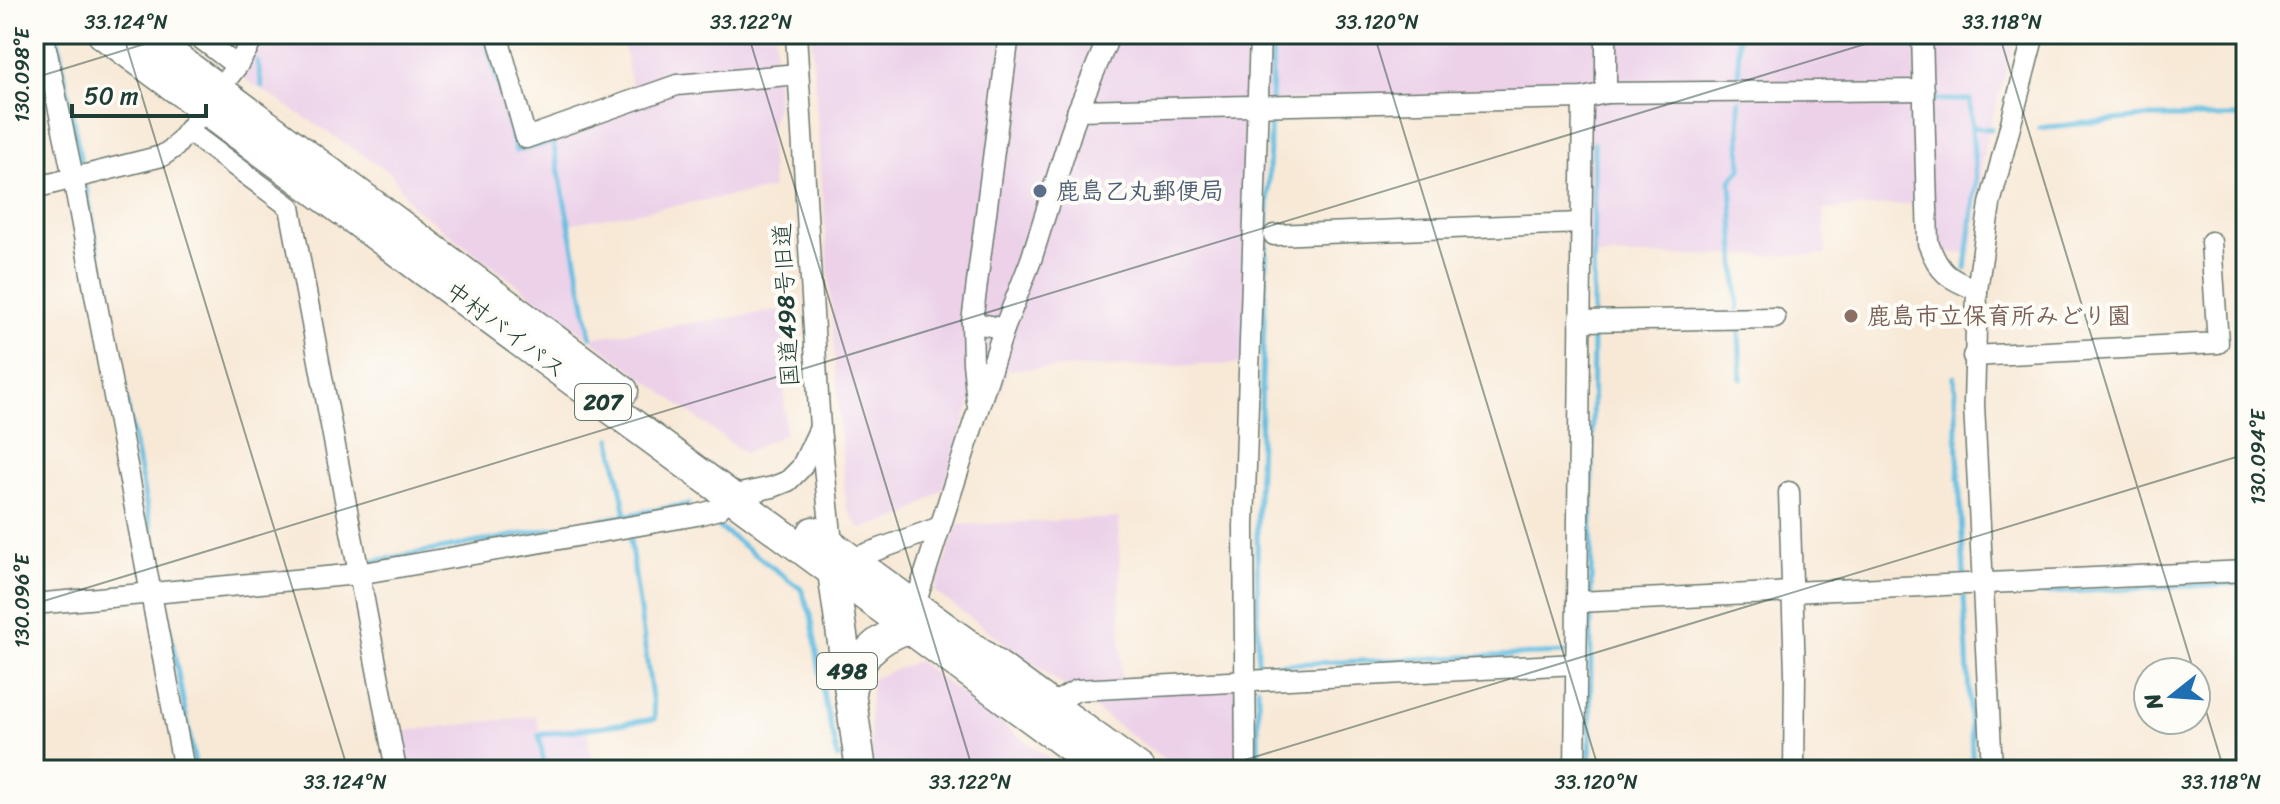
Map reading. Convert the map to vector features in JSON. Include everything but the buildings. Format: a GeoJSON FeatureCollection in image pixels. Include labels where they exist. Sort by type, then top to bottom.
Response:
{"type":"FeatureCollection","features":[{"type":"Feature","properties":{"kind":"highway","name":"中村バイパス"},"geometry":{"type":"LineString","coordinates":[[103,34],[212,98],[742,493],[839,559],[1039,712],[1102,770]]}},
{"type":"Feature","properties":{"kind":"highway","name":"中村バイパス"},"geometry":{"type":"LineString","coordinates":[[144,34],[212,98]]}},
{"type":"Feature","properties":{"kind":"highway","name":"498"},"geometry":{"type":"LineString","coordinates":[[839,559],[850,690],[861,770]]}},
{"type":"Feature","properties":{"kind":"highway"},"geometry":{"type":"LineString","coordinates":[[850,690],[863,657],[911,616]]}},
{"type":"Feature","properties":{"kind":"highway","name":"中村バイパス"},"geometry":{"type":"LineString","coordinates":[[1039,712],[1140,770]]}},
{"type":"Feature","properties":{"kind":"street"},"geometry":{"type":"LineString","coordinates":[[43,34],[160,594],[184,770]]}},
{"type":"Feature","properties":{"kind":"street"},"geometry":{"type":"LineString","coordinates":[[195,34],[212,98],[290,207],[396,770]]}},
{"type":"Feature","properties":{"kind":"street"},"geometry":{"type":"LineString","coordinates":[[34,188],[162,156],[175,147],[256,34]]}},
{"type":"Feature","properties":{"kind":"street"},"geometry":{"type":"LineString","coordinates":[[497,34],[526,138],[677,85],[798,74]]}},
{"type":"Feature","properties":{"kind":"street","name":"国道498号旧道"},"geometry":{"type":"LineString","coordinates":[[796,34],[820,428],[839,559]]}},
{"type":"Feature","properties":{"kind":"street"},"geometry":{"type":"LineString","coordinates":[[978,410],[972,322],[1009,34]]}},
{"type":"Feature","properties":{"kind":"street"},"geometry":{"type":"LineString","coordinates":[[911,616],[1078,110],[1110,34]]}},
{"type":"Feature","properties":{"kind":"street"},"geometry":{"type":"LineString","coordinates":[[1246,770],[1244,526],[1267,106],[1260,34]]}},
{"type":"Feature","properties":{"kind":"street"},"geometry":{"type":"LineString","coordinates":[[1606,34],[1606,93]]}},
{"type":"Feature","properties":{"kind":"street"},"geometry":{"type":"LineString","coordinates":[[1922,34],[1928,243],[1935,260],[1952,281],[1977,290]]}},
{"type":"Feature","properties":{"kind":"street"},"geometry":{"type":"LineString","coordinates":[[1992,770],[1973,356],[1977,290],[1993,191],[2034,34]]}},
{"type":"Feature","properties":{"kind":"street"},"geometry":{"type":"LineString","coordinates":[[1078,110],[1583,98],[1606,93],[1924,90]]}},
{"type":"Feature","properties":{"kind":"street"},"geometry":{"type":"LineString","coordinates":[[1575,770],[1583,98]]}},
{"type":"Feature","properties":{"kind":"street"},"geometry":{"type":"LineString","coordinates":[[1274,235],[1581,223]]}},
{"type":"Feature","properties":{"kind":"street"},"geometry":{"type":"LineString","coordinates":[[1973,356],[2218,343],[2211,242]]}},
{"type":"Feature","properties":{"kind":"street"},"geometry":{"type":"LineString","coordinates":[[1580,321],[1775,318]]}},
{"type":"Feature","properties":{"kind":"street"},"geometry":{"type":"LineString","coordinates":[[972,322],[1004,329]]}},
{"type":"Feature","properties":{"kind":"street"},"geometry":{"type":"LineString","coordinates":[[34,604],[160,594],[697,515],[719,509],[742,493],[788,481],[801,468],[820,428]]}},
{"type":"Feature","properties":{"kind":"street"},"geometry":{"type":"LineString","coordinates":[[1789,492],[1795,673],[1794,770]]}},
{"type":"Feature","properties":{"kind":"street"},"geometry":{"type":"LineString","coordinates":[[839,559],[940,527]]}},
{"type":"Feature","properties":{"kind":"street"},"geometry":{"type":"LineString","coordinates":[[1577,602],[2246,571]]}},
{"type":"Feature","properties":{"kind":"street"},"geometry":{"type":"LineString","coordinates":[[1039,712],[1077,690],[1576,664]]}},
{"type":"Feature","properties":{"kind":"shaded area"},"geometry":{"type":"Polygon","coordinates":[[[212,34],[489,34],[520,141],[635,102],[621,34],[775,34],[777,105],[770,127],[772,189],[567,224],[589,338],[413,207],[391,173],[242,77],[234,51],[212,34]]]}},
{"type":"Feature","properties":{"kind":"shaded area"},"geometry":{"type":"Polygon","coordinates":[[[811,34],[2017,34],[1985,143],[1971,254],[1920,252],[1919,203],[1823,210],[1826,255],[1576,256],[1581,92],[1265,101],[1255,364],[1008,369],[996,406],[971,402],[942,490],[906,516],[860,529],[846,507],[811,34]]]}},
{"type":"Feature","properties":{"kind":"shaded area"},"geometry":{"type":"Polygon","coordinates":[[[783,310],[785,434],[744,453],[589,338],[783,310]]]}},
{"type":"Feature","properties":{"kind":"shaded area"},"geometry":{"type":"Polygon","coordinates":[[[1119,518],[1121,678],[1250,676],[1249,770],[1179,770],[935,592],[957,525],[1119,518]]]}},
{"type":"Feature","properties":{"kind":"shaded area"},"geometry":{"type":"Polygon","coordinates":[[[917,661],[1064,770],[872,770],[872,679],[917,661]]]}},
{"type":"Feature","properties":{"kind":"shaded area"},"geometry":{"type":"Polygon","coordinates":[[[536,716],[540,730],[586,724],[592,770],[410,770],[404,731],[536,716]]]}},
{"type":"Feature","properties":{"kind":"waterway"},"geometry":{"type":"LineString","coordinates":[[485,34],[516,151],[553,142],[591,336]]}},
{"type":"Feature","properties":{"kind":"waterway"},"geometry":{"type":"LineString","coordinates":[[1271,101],[1273,34]]}},
{"type":"Feature","properties":{"kind":"waterway"},"geometry":{"type":"LineString","coordinates":[[1738,34],[1739,82]]}},
{"type":"Feature","properties":{"kind":"waterway"},"geometry":{"type":"LineString","coordinates":[[1934,34],[1935,100],[1970,100],[1976,182],[1966,269]]}},
{"type":"Feature","properties":{"kind":"waterway"},"geometry":{"type":"LineString","coordinates":[[57,35],[81,162]]}},
{"type":"Feature","properties":{"kind":"waterway"},"geometry":{"type":"LineString","coordinates":[[257,61],[262,86]]}},
{"type":"Feature","properties":{"kind":"waterway"},"geometry":{"type":"LineString","coordinates":[[1738,310],[1731,180],[1741,169],[1739,101]]}},
{"type":"Feature","properties":{"kind":"waterway"},"geometry":{"type":"LineString","coordinates":[[1258,677],[1257,528],[1271,111]]}},
{"type":"Feature","properties":{"kind":"waterway"},"geometry":{"type":"LineString","coordinates":[[2039,128],[2143,117],[2245,117],[2246,120]]}},
{"type":"Feature","properties":{"kind":"waterway"},"geometry":{"type":"LineString","coordinates":[[1972,127],[1991,129]]}},
{"type":"Feature","properties":{"kind":"waterway"},"geometry":{"type":"LineString","coordinates":[[1593,317],[1594,143]]}},
{"type":"Feature","properties":{"kind":"waterway"},"geometry":{"type":"LineString","coordinates":[[86,187],[162,588]]}},
{"type":"Feature","properties":{"kind":"waterway"},"geometry":{"type":"LineString","coordinates":[[1591,597],[1593,327]]}},
{"type":"Feature","properties":{"kind":"waterway"},"geometry":{"type":"LineString","coordinates":[[1739,329],[1741,379]]}},
{"type":"Feature","properties":{"kind":"waterway"},"geometry":{"type":"LineString","coordinates":[[1954,377],[1964,574]]}},
{"type":"Feature","properties":{"kind":"waterway"},"geometry":{"type":"LineString","coordinates":[[611,439],[626,515]]}},
{"type":"Feature","properties":{"kind":"waterway"},"geometry":{"type":"LineString","coordinates":[[363,563],[689,504]]}},
{"type":"Feature","properties":{"kind":"waterway"},"geometry":{"type":"LineString","coordinates":[[712,522],[801,589],[811,615],[825,703],[838,758]]}},
{"type":"Feature","properties":{"kind":"waterway"},"geometry":{"type":"LineString","coordinates":[[545,770],[539,735],[655,719],[630,540]]}},
{"type":"Feature","properties":{"kind":"waterway"},"geometry":{"type":"LineString","coordinates":[[2006,595],[2246,583]]}},
{"type":"Feature","properties":{"kind":"waterway"},"geometry":{"type":"LineString","coordinates":[[1964,597],[1973,770]]}},
{"type":"Feature","properties":{"kind":"waterway"},"geometry":{"type":"LineString","coordinates":[[164,598],[196,770]]}},
{"type":"Feature","properties":{"kind":"waterway"},"geometry":{"type":"LineString","coordinates":[[1590,770],[1591,607]]}},
{"type":"Feature","properties":{"kind":"waterway"},"geometry":{"type":"LineString","coordinates":[[1258,665],[1565,653]]}},
{"type":"Feature","properties":{"kind":"waterway"},"geometry":{"type":"LineString","coordinates":[[1258,687],[1258,770]]}},
{"type":"Feature","properties":{"kind":"place","name":"鹿島乙丸郵便局"},"geometry":{"type":"Point","coordinates":[1040,191]}},
{"type":"Feature","properties":{"kind":"place","name":"鹿島市立保育所みどり園"},"geometry":{"type":"Point","coordinates":[1851,316]}}]}
